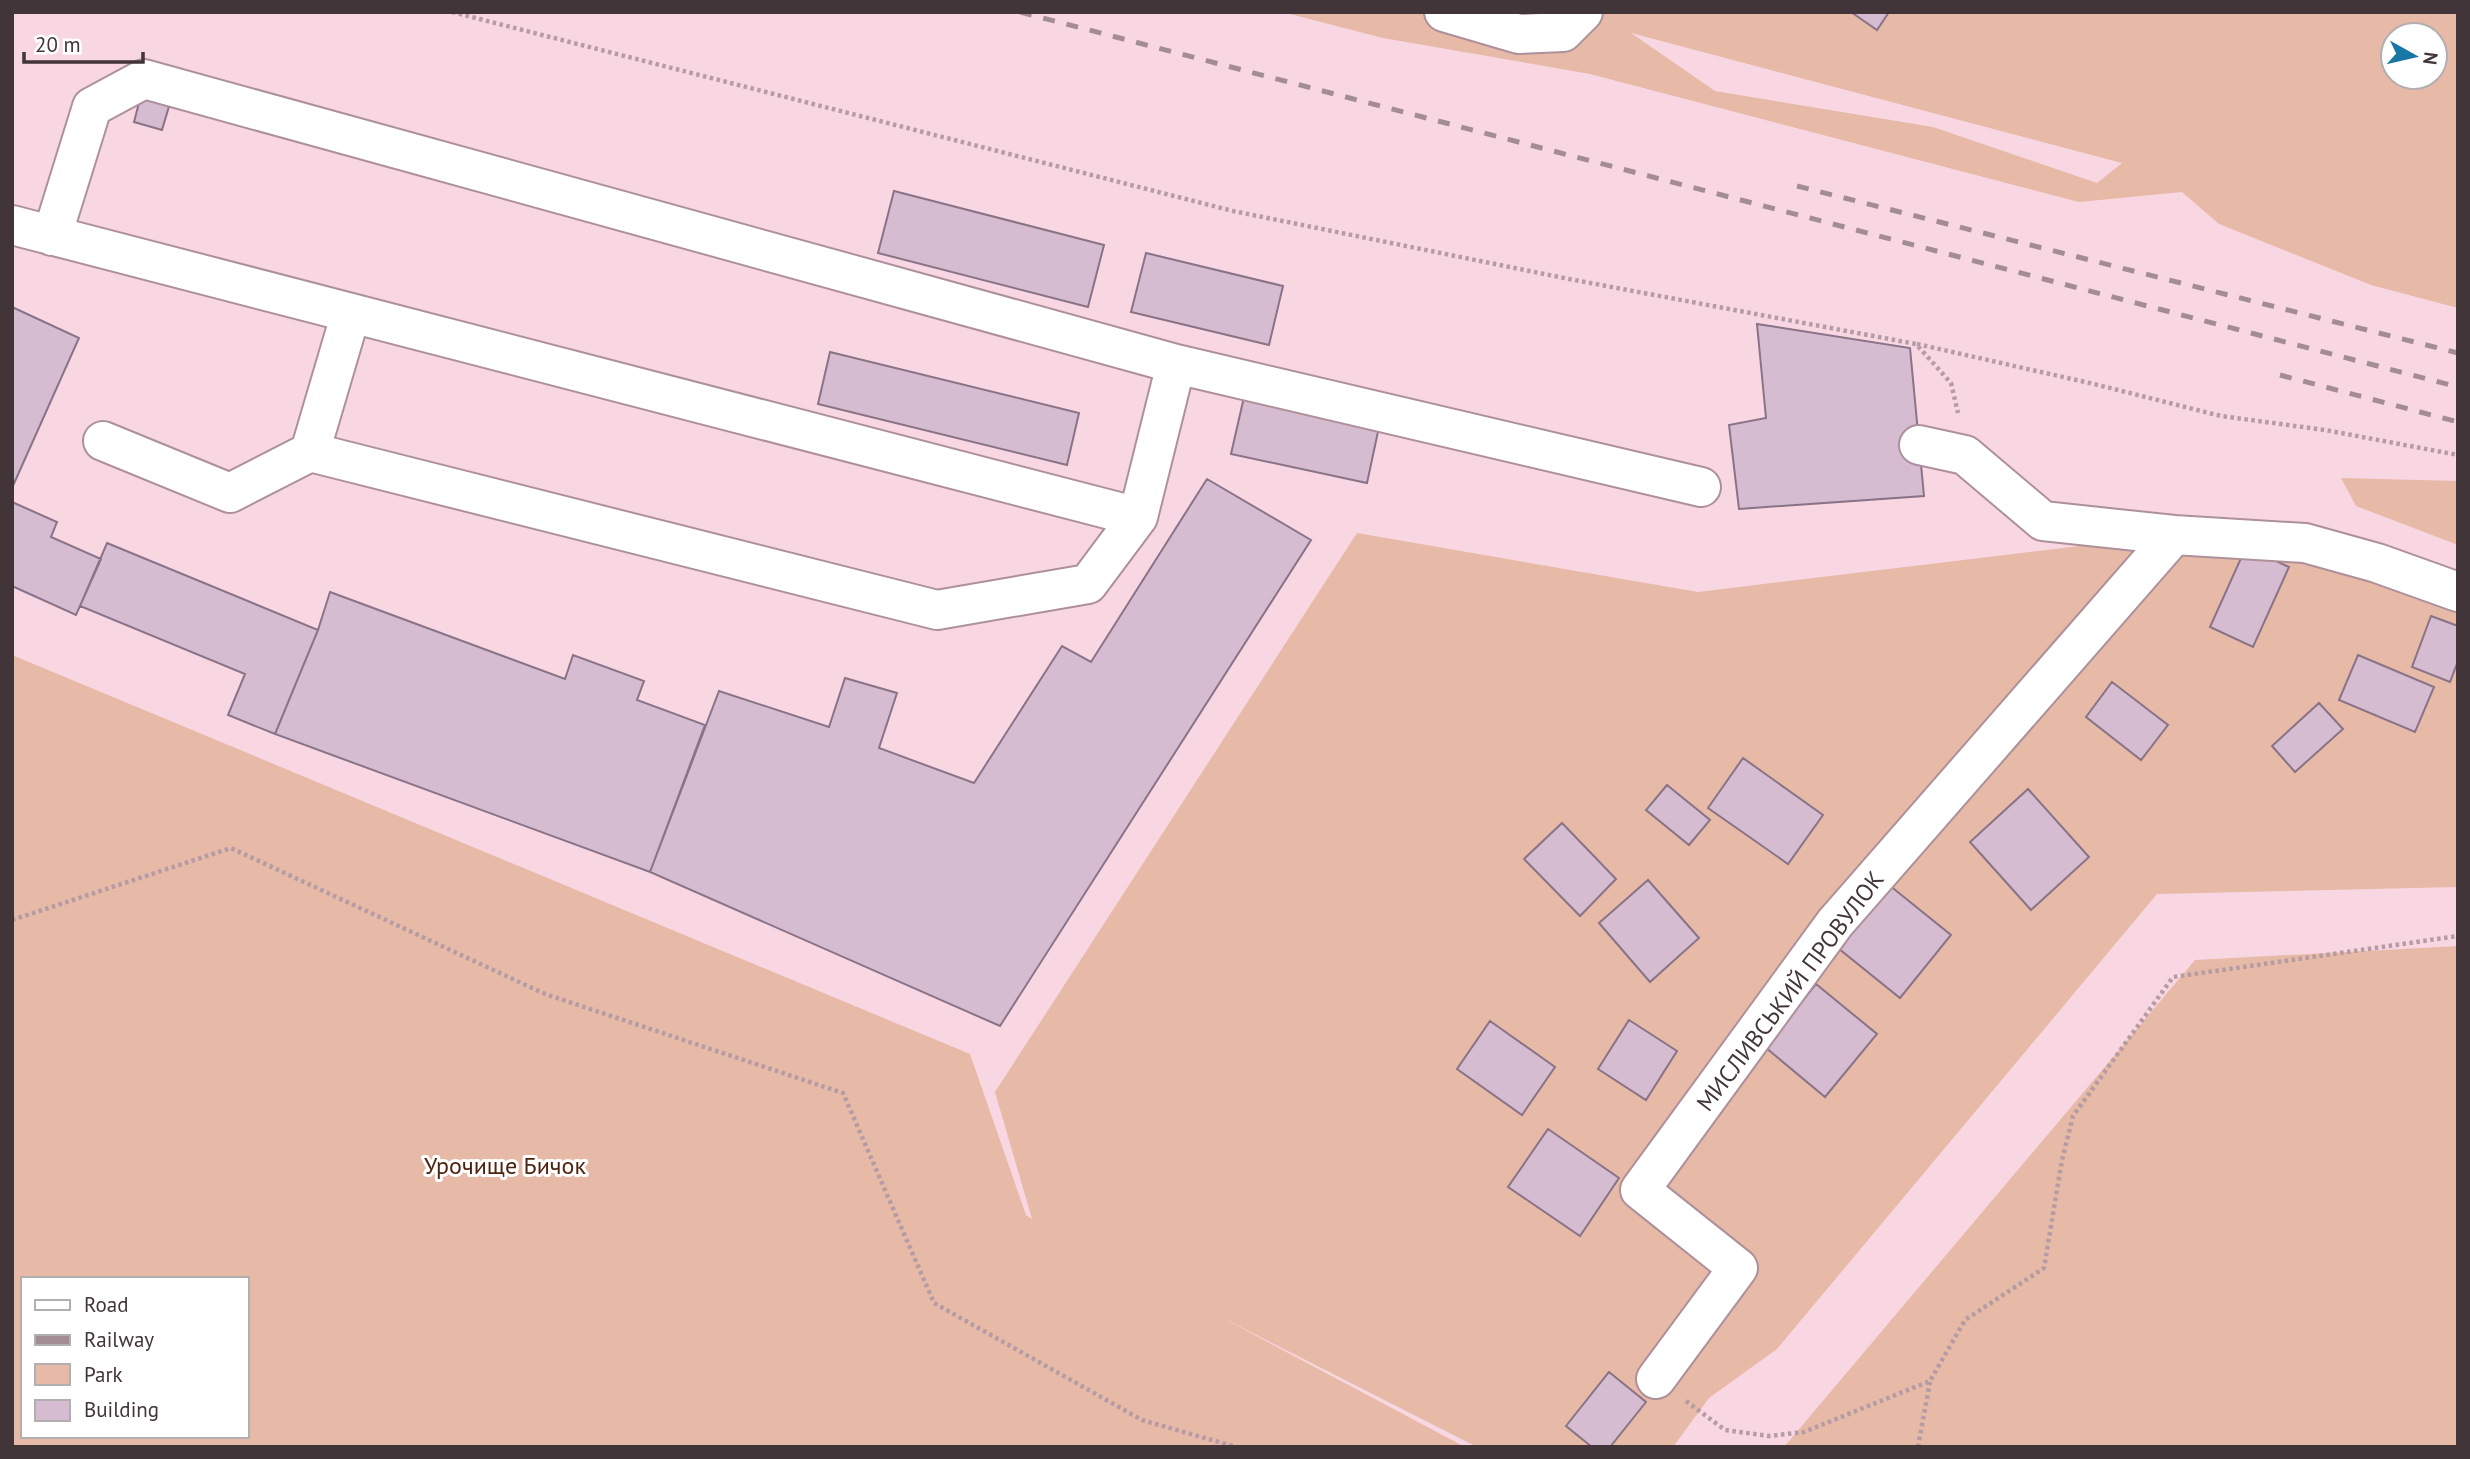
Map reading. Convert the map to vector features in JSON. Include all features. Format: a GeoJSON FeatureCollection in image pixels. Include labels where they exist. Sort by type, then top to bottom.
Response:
{"type":"FeatureCollection","features":[{"type":"Feature","properties":{"kind":"street"},"geometry":{"type":"LineString","coordinates":[[1444,12],[1519,34],[1563,32],[1583,12]]}},
{"type":"Feature","properties":{"kind":"street"},"geometry":{"type":"LineString","coordinates":[[52,236],[92,107],[144,79],[1176,364],[1701,487]]}},
{"type":"Feature","properties":{"kind":"street"},"geometry":{"type":"LineString","coordinates":[[12,225],[1138,517]]}},
{"type":"Feature","properties":{"kind":"street"},"geometry":{"type":"LineString","coordinates":[[310,452],[351,313]]}},
{"type":"Feature","properties":{"kind":"street"},"geometry":{"type":"LineString","coordinates":[[103,441],[230,493],[310,452],[937,610],[1088,584],[1138,517],[1176,364]]}},
{"type":"Feature","properties":{"kind":"street"},"geometry":{"type":"LineString","coordinates":[[1919,445],[1965,455],[2043,521],[2174,535],[2305,543],[2377,563],[2458,592]]}},
{"type":"Feature","properties":{"kind":"street","name":"МИСЛИВСЬКИЙ ПРОВУЛОК"},"geometry":{"type":"LineString","coordinates":[[1656,1379],[1738,1268],[1640,1190],[1835,923],[2174,535]]}},
{"type":"Feature","properties":{"kind":"path"},"geometry":{"type":"LineString","coordinates":[[452,12],[1233,211],[1569,279],[1916,344],[2221,416],[2325,430],[2458,455]]}},
{"type":"Feature","properties":{"kind":"path"},"geometry":{"type":"LineString","coordinates":[[1916,344],[1951,383],[1957,411]]}},
{"type":"Feature","properties":{"kind":"path"},"geometry":{"type":"LineString","coordinates":[[12,920],[231,848],[545,994],[843,1093],[934,1303],[1142,1420],[1236,1447]]}},
{"type":"Feature","properties":{"kind":"path"},"geometry":{"type":"LineString","coordinates":[[1918,1447],[1930,1381],[1965,1320],[2044,1268],[2062,1160],[2073,1116],[2173,977],[2458,936]]}},
{"type":"Feature","properties":{"kind":"path"},"geometry":{"type":"LineString","coordinates":[[1656,1379],[1725,1430],[1769,1436],[1804,1432],[1930,1381]]}},
{"type":"Feature","properties":{"kind":"green space"},"geometry":{"type":"Polygon","coordinates":[[[1282,12],[1534,12],[1562,16],[1553,12],[2458,12],[2458,308],[2371,285],[2219,224],[2182,192],[2079,202],[1590,74],[1383,38],[1282,12]],[[1631,33],[1715,91],[1933,127],[2097,183],[2122,163],[1631,33]]]}},
{"type":"Feature","properties":{"kind":"green space"},"geometry":{"type":"Polygon","coordinates":[[[2341,478],[2458,481],[2458,545],[2356,506],[2341,478]]]}},
{"type":"Feature","properties":{"kind":"green space","name":"Урочище Бичок"},"geometry":{"type":"Polygon","coordinates":[[[2254,525],[2458,614],[2458,887],[2157,894],[1777,1349],[1709,1398],[1673,1447],[1477,1447],[1217,1315],[1465,1447],[12,1447],[12,655],[970,1054],[1026,1215],[1032,1219],[995,1092],[1357,533],[1698,592],[2254,525]]]}},
{"type":"Feature","properties":{"kind":"green space"},"geometry":{"type":"Polygon","coordinates":[[[2458,946],[2458,1447],[1784,1447],[2195,960],[2458,946]]]}},
{"type":"Feature","properties":{"kind":"building"},"geometry":{"type":"Polygon","coordinates":[[[1851,12],[1889,12],[1877,30],[1851,12]]]}},
{"type":"Feature","properties":{"kind":"building"},"geometry":{"type":"Polygon","coordinates":[[[141,95],[170,103],[162,130],[134,122],[141,95]]]}},
{"type":"Feature","properties":{"kind":"building"},"geometry":{"type":"Polygon","coordinates":[[[894,191],[1104,245],[1088,307],[878,253],[894,191]]]}},
{"type":"Feature","properties":{"kind":"building"},"geometry":{"type":"Polygon","coordinates":[[[1146,253],[1283,286],[1269,345],[1131,312],[1146,253]]]}},
{"type":"Feature","properties":{"kind":"building"},"geometry":{"type":"Polygon","coordinates":[[[12,307],[79,338],[12,488],[12,307]]]}},
{"type":"Feature","properties":{"kind":"building"},"geometry":{"type":"Polygon","coordinates":[[[1757,324],[1910,348],[1924,496],[1739,509],[1729,425],[1766,418],[1757,324]]]}},
{"type":"Feature","properties":{"kind":"building"},"geometry":{"type":"Polygon","coordinates":[[[830,352],[1079,413],[1067,465],[818,404],[830,352]]]}},
{"type":"Feature","properties":{"kind":"building"},"geometry":{"type":"Polygon","coordinates":[[[1244,397],[1379,427],[1367,483],[1231,454],[1244,397]]]}},
{"type":"Feature","properties":{"kind":"building"},"geometry":{"type":"Polygon","coordinates":[[[1207,479],[1311,540],[1000,1026],[650,872],[719,691],[829,727],[845,678],[897,693],[879,748],[974,783],[1062,646],[1091,662],[1207,479]]]}},
{"type":"Feature","properties":{"kind":"building"},"geometry":{"type":"Polygon","coordinates":[[[12,502],[57,522],[51,537],[101,559],[76,615],[12,586],[12,502]]]}},
{"type":"Feature","properties":{"kind":"building"},"geometry":{"type":"Polygon","coordinates":[[[107,543],[318,630],[275,734],[228,715],[245,674],[80,606],[107,543]]]}},
{"type":"Feature","properties":{"kind":"building"},"geometry":{"type":"Polygon","coordinates":[[[2246,547],[2289,567],[2253,647],[2210,627],[2246,547]]]}},
{"type":"Feature","properties":{"kind":"building"},"geometry":{"type":"Polygon","coordinates":[[[330,592],[565,679],[573,655],[644,681],[637,700],[705,725],[650,872],[275,734],[318,630],[330,592]]]}},
{"type":"Feature","properties":{"kind":"building"},"geometry":{"type":"Polygon","coordinates":[[[2431,616],[2458,626],[2458,661],[2450,682],[2412,667],[2431,616]]]}},
{"type":"Feature","properties":{"kind":"building"},"geometry":{"type":"Polygon","coordinates":[[[2358,655],[2434,687],[2415,732],[2339,700],[2358,655]]]}},
{"type":"Feature","properties":{"kind":"building"},"geometry":{"type":"Polygon","coordinates":[[[2112,682],[2168,725],[2141,760],[2086,717],[2112,682]]]}},
{"type":"Feature","properties":{"kind":"building"},"geometry":{"type":"Polygon","coordinates":[[[2319,703],[2343,729],[2295,772],[2272,746],[2319,703]]]}},
{"type":"Feature","properties":{"kind":"building"},"geometry":{"type":"Polygon","coordinates":[[[1743,758],[1823,815],[1788,864],[1708,808],[1743,758]]]}},
{"type":"Feature","properties":{"kind":"building"},"geometry":{"type":"Polygon","coordinates":[[[1667,785],[1710,820],[1689,845],[1646,810],[1667,785]]]}},
{"type":"Feature","properties":{"kind":"building"},"geometry":{"type":"Polygon","coordinates":[[[2028,789],[2089,857],[2031,910],[1970,842],[2028,789]]]}},
{"type":"Feature","properties":{"kind":"building"},"geometry":{"type":"Polygon","coordinates":[[[1562,823],[1616,879],[1580,916],[1524,859],[1562,823]]]}},
{"type":"Feature","properties":{"kind":"building"},"geometry":{"type":"Polygon","coordinates":[[[1648,880],[1699,938],[1650,982],[1599,923],[1648,880]]]}},
{"type":"Feature","properties":{"kind":"building"},"geometry":{"type":"Polygon","coordinates":[[[1889,885],[1951,935],[1900,998],[1838,948],[1889,885]]]}},
{"type":"Feature","properties":{"kind":"building"},"geometry":{"type":"Polygon","coordinates":[[[1816,984],[1877,1034],[1825,1097],[1765,1047],[1816,984]]]}},
{"type":"Feature","properties":{"kind":"building"},"geometry":{"type":"Polygon","coordinates":[[[1629,1020],[1677,1051],[1646,1100],[1598,1069],[1629,1020]]]}},
{"type":"Feature","properties":{"kind":"building"},"geometry":{"type":"Polygon","coordinates":[[[1490,1021],[1555,1067],[1522,1115],[1457,1069],[1490,1021]]]}},
{"type":"Feature","properties":{"kind":"building"},"geometry":{"type":"Polygon","coordinates":[[[1548,1129],[1619,1178],[1580,1236],[1508,1187],[1548,1129]]]}},
{"type":"Feature","properties":{"kind":"building"},"geometry":{"type":"Polygon","coordinates":[[[1609,1372],[1646,1402],[1610,1447],[1592,1447],[1566,1426],[1609,1372]]]}},
{"type":"Feature","properties":{"kind":"railway"},"geometry":{"type":"LineString","coordinates":[[1020,12],[2458,387]]}},
{"type":"Feature","properties":{"kind":"railway"},"geometry":{"type":"LineString","coordinates":[[1797,186],[2458,353]]}},
{"type":"Feature","properties":{"kind":"railway"},"geometry":{"type":"LineString","coordinates":[[2280,375],[2458,422]]}}]}
